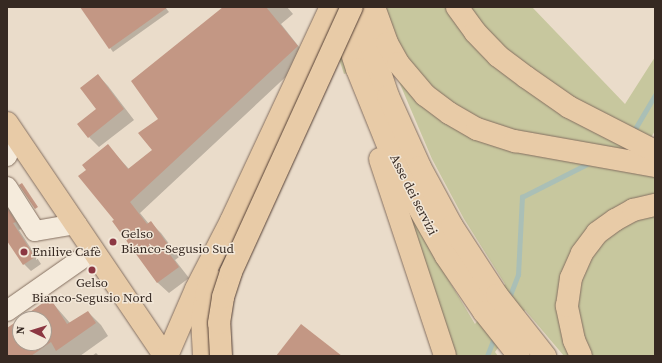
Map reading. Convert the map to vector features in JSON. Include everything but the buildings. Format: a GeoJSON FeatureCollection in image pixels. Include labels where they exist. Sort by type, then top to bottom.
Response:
{"type":"FeatureCollection","features":[{"type":"Feature","properties":{"kind":"main road"},"geometry":{"type":"LineString","coordinates":[[166,356],[196,289],[231,222],[331,7]]}},
{"type":"Feature","properties":{"kind":"main road"},"geometry":{"type":"LineString","coordinates":[[337,7],[357,69],[365,117],[408,241],[445,356]]}},
{"type":"Feature","properties":{"kind":"main road"},"geometry":{"type":"LineString","coordinates":[[221,356],[219,323],[223,297],[231,272],[352,7]]}},
{"type":"Feature","properties":{"kind":"main road"},"geometry":{"type":"LineString","coordinates":[[358,7],[389,66],[449,113],[477,129],[503,138],[537,146],[651,149]]}},
{"type":"Feature","properties":{"kind":"main road"},"geometry":{"type":"LineString","coordinates":[[374,7],[387,43],[389,66]]}},
{"type":"Feature","properties":{"kind":"main road"},"geometry":{"type":"LineString","coordinates":[[457,7],[475,32],[498,56],[569,107],[651,149]]}},
{"type":"Feature","properties":{"kind":"main road","name":"Asse dei servizi"},"geometry":{"type":"LineString","coordinates":[[389,66],[388,96],[420,167],[452,226],[497,295],[514,340]]}},
{"type":"Feature","properties":{"kind":"main road","name":"Asse dei servizi"},"geometry":{"type":"LineString","coordinates":[[357,69],[399,173],[446,256],[484,312],[514,340]]}},
{"type":"Feature","properties":{"kind":"main road"},"geometry":{"type":"LineString","coordinates":[[10,128],[166,356]]}},
{"type":"Feature","properties":{"kind":"main road"},"geometry":{"type":"LineString","coordinates":[[581,356],[574,340],[567,306],[571,278],[582,253],[597,233],[615,220],[633,210],[655,204]]}},
{"type":"Feature","properties":{"kind":"main road"},"geometry":{"type":"LineString","coordinates":[[204,356],[202,321],[206,295],[231,222]]}},
{"type":"Feature","properties":{"kind":"main road"},"geometry":{"type":"LineString","coordinates":[[432,318],[437,356]]}},
{"type":"Feature","properties":{"kind":"main road"},"geometry":{"type":"LineString","coordinates":[[514,340],[545,356]]}},
{"type":"Feature","properties":{"kind":"street"},"geometry":{"type":"LineString","coordinates":[[7,156],[10,128]]}},
{"type":"Feature","properties":{"kind":"street"},"geometry":{"type":"LineString","coordinates":[[7,187],[35,231],[76,224]]}},
{"type":"Feature","properties":{"kind":"street"},"geometry":{"type":"LineString","coordinates":[[7,312],[94,250]]}},
{"type":"Feature","properties":{"kind":"green space"},"geometry":{"type":"Polygon","coordinates":[[[322,7],[532,7],[625,104],[655,57],[655,131],[641,153],[655,177],[655,196],[576,248],[573,356],[564,356],[525,310],[495,352],[498,356],[452,356],[406,209],[475,324],[505,284],[464,219],[432,159],[397,77],[482,123],[437,95],[410,65],[366,66],[344,74],[322,7]]]}},
{"type":"Feature","properties":{"kind":"green space"},"geometry":{"type":"Polygon","coordinates":[[[655,211],[655,356],[588,356],[574,304],[578,279],[601,237],[655,211]]]}},
{"type":"Feature","properties":{"kind":"waterway"},"geometry":{"type":"LineString","coordinates":[[632,134],[655,95]]}},
{"type":"Feature","properties":{"kind":"waterway"},"geometry":{"type":"LineString","coordinates":[[509,298],[518,275],[522,197],[591,162]]}},
{"type":"Feature","properties":{"kind":"waterway"},"geometry":{"type":"LineString","coordinates":[[487,356],[495,335]]}},
{"type":"Feature","properties":{"kind":"place","name":"Gelso Bianco-Segusio Sud"},"geometry":{"type":"Point","coordinates":[113,242]}},
{"type":"Feature","properties":{"kind":"place","name":"Enilive Cafè"},"geometry":{"type":"Point","coordinates":[24,252]}},
{"type":"Feature","properties":{"kind":"place","name":"Gelso Bianco-Segusio Nord"},"geometry":{"type":"Point","coordinates":[92,270]}}]}
